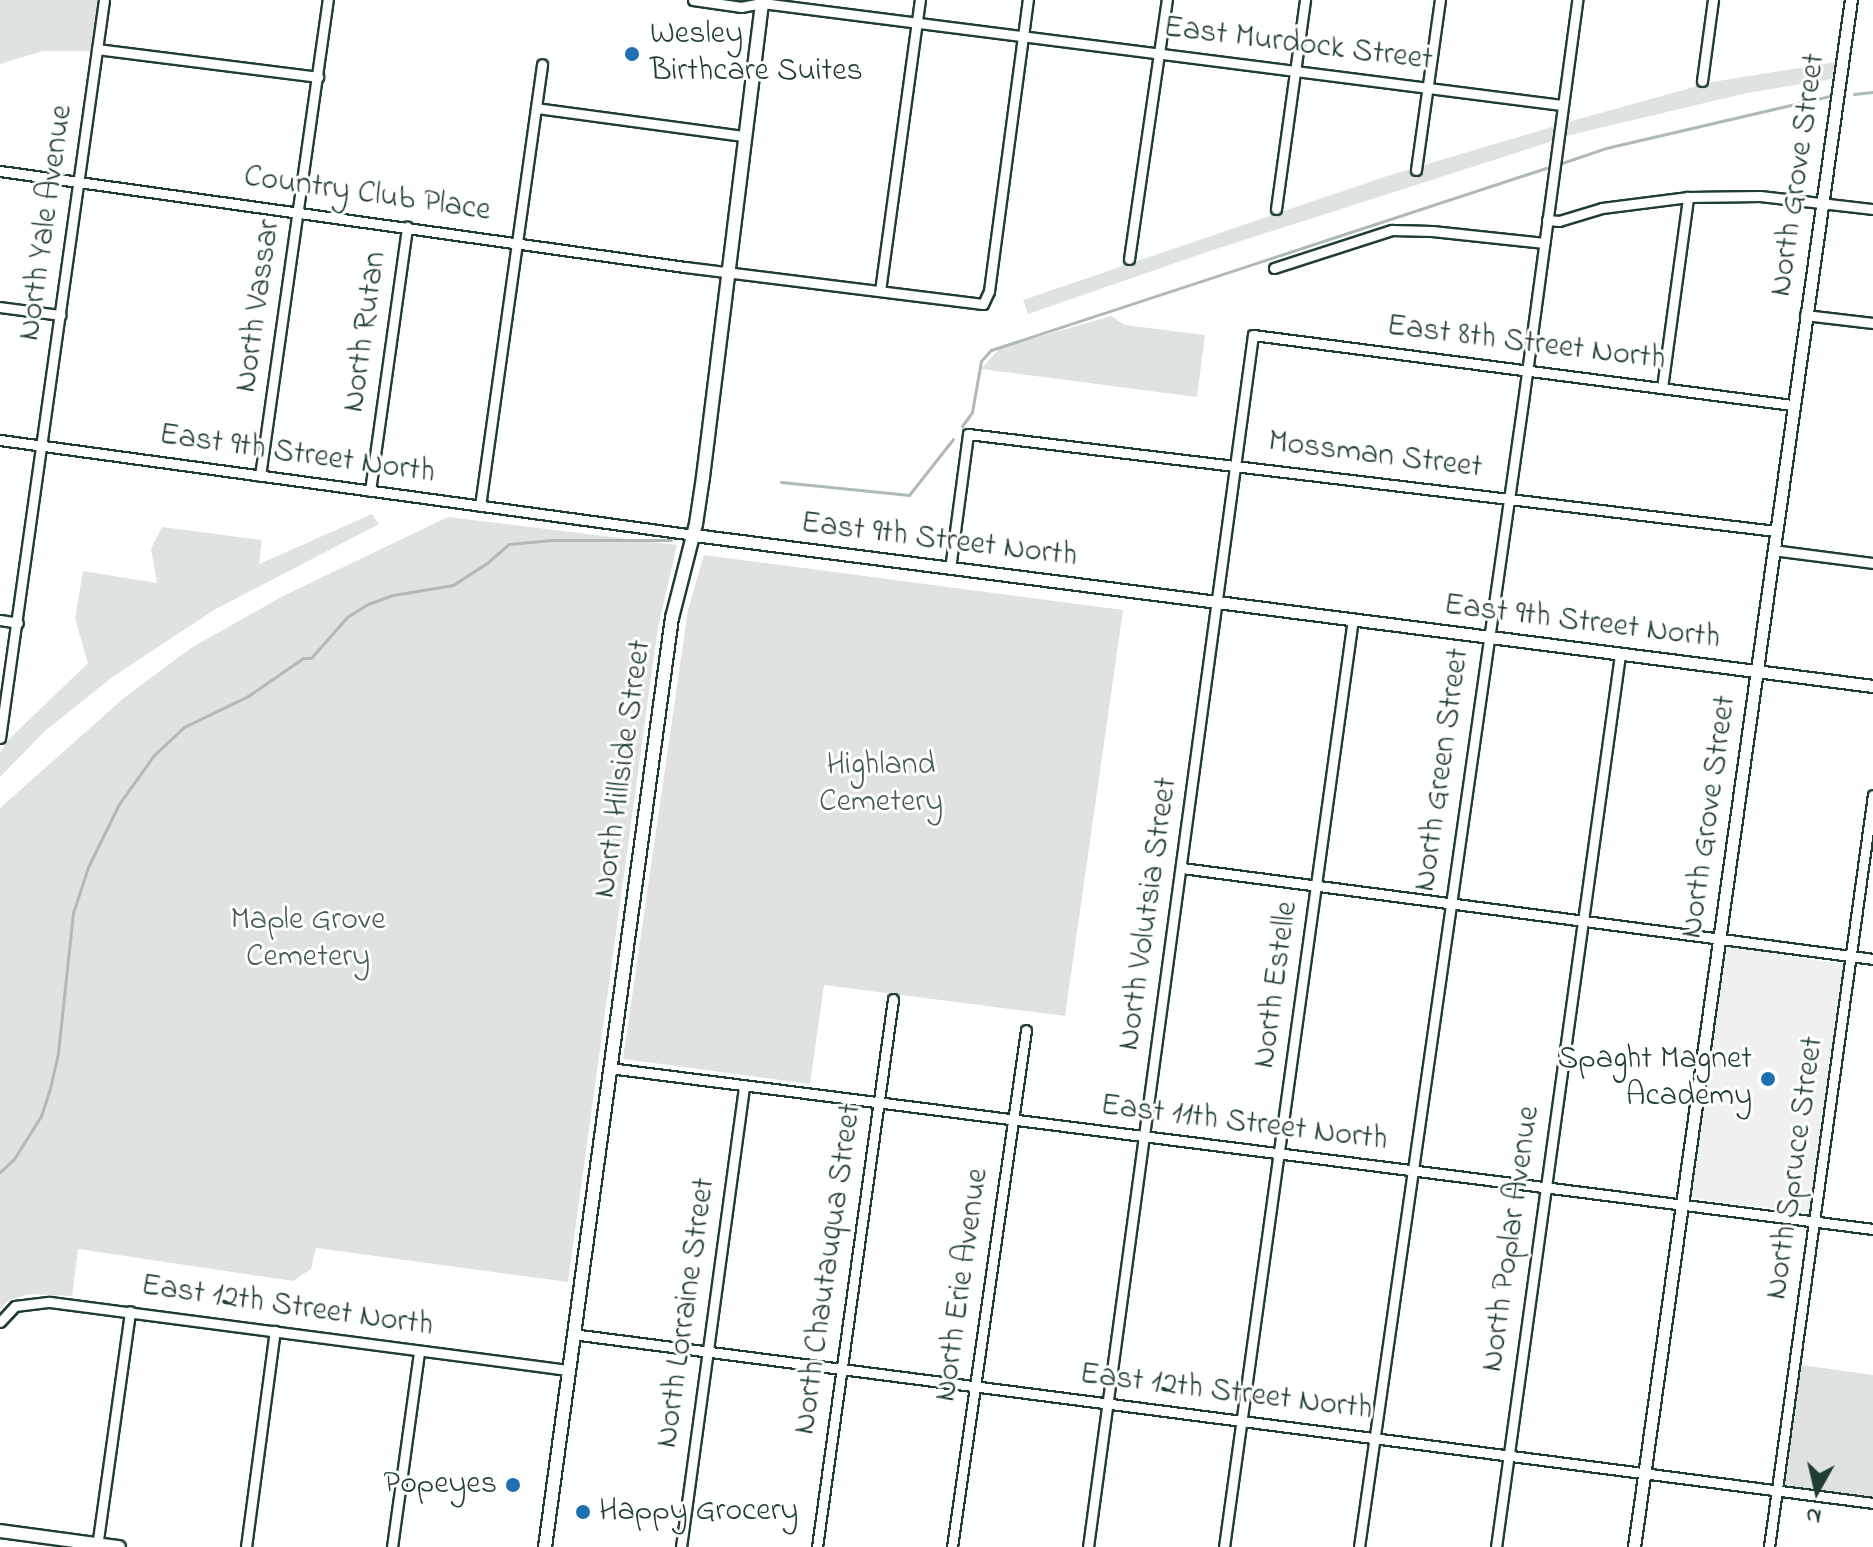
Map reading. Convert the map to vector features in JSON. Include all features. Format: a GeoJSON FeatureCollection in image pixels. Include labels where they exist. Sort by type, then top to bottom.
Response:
{"type":"FeatureCollection","features":[{"type":"Feature","properties":{"kind":"main road","name":"North Hillside Street"},"geometry":{"type":"LineString","coordinates":[[545,1547],[672,618],[694,535],[762,2]]}},
{"type":"Feature","properties":{"kind":"main road"},"geometry":{"type":"LineString","coordinates":[[0,1531],[119,1547]]}},
{"type":"Feature","properties":{"kind":"street","name":"North Yale Avenue"},"geometry":{"type":"LineString","coordinates":[[0,738],[104,0]]}},
{"type":"Feature","properties":{"kind":"street","name":"North Vassar"},"geometry":{"type":"LineString","coordinates":[[260,476],[328,0]]}},
{"type":"Feature","properties":{"kind":"street","name":"East Murdock Street"},"geometry":{"type":"LineString","coordinates":[[693,0],[741,7],[762,2],[1562,105]]}},
{"type":"Feature","properties":{"kind":"street"},"geometry":{"type":"LineString","coordinates":[[880,291],[920,0]]}},
{"type":"Feature","properties":{"kind":"street"},"geometry":{"type":"LineString","coordinates":[[727,272],[983,304],[989,291],[1028,0]]}},
{"type":"Feature","properties":{"kind":"street"},"geometry":{"type":"LineString","coordinates":[[1129,259],[1167,0]]}},
{"type":"Feature","properties":{"kind":"street"},"geometry":{"type":"LineString","coordinates":[[1276,209],[1305,0]]}},
{"type":"Feature","properties":{"kind":"street"},"geometry":{"type":"LineString","coordinates":[[1416,170],[1440,0]]}},
{"type":"Feature","properties":{"kind":"street","name":"North Green Street"},"geometry":{"type":"LineString","coordinates":[[1359,1547],[1577,0]]}},
{"type":"Feature","properties":{"kind":"street"},"geometry":{"type":"LineString","coordinates":[[1702,81],[1713,0]]}},
{"type":"Feature","properties":{"kind":"street","name":"North Grove Street"},"geometry":{"type":"LineString","coordinates":[[1634,1547],[1851,0]]}},
{"type":"Feature","properties":{"kind":"street"},"geometry":{"type":"LineString","coordinates":[[97,49],[318,77]]}},
{"type":"Feature","properties":{"kind":"street"},"geometry":{"type":"LineString","coordinates":[[480,506],[542,64]]}},
{"type":"Feature","properties":{"kind":"street"},"geometry":{"type":"LineString","coordinates":[[536,108],[744,136]]}},
{"type":"Feature","properties":{"kind":"street","name":"Country Club Place"},"geometry":{"type":"LineString","coordinates":[[0,171],[727,272]]}},
{"type":"Feature","properties":{"kind":"street"},"geometry":{"type":"LineString","coordinates":[[1547,220],[1559,221],[1602,208],[1688,197],[1760,196],[1873,209]]}},
{"type":"Feature","properties":{"kind":"street"},"geometry":{"type":"LineString","coordinates":[[1662,388],[1688,197]]}},
{"type":"Feature","properties":{"kind":"street","name":"North Rutan"},"geometry":{"type":"LineString","coordinates":[[370,491],[407,227]]}},
{"type":"Feature","properties":{"kind":"street"},"geometry":{"type":"LineString","coordinates":[[1279,266],[1392,230],[1432,231],[1544,243]]}},
{"type":"Feature","properties":{"kind":"street"},"geometry":{"type":"LineString","coordinates":[[0,307],[60,315]]}},
{"type":"Feature","properties":{"kind":"street"},"geometry":{"type":"LineString","coordinates":[[1805,315],[1873,323]]}},
{"type":"Feature","properties":{"kind":"street","name":"East 8th Street North"},"geometry":{"type":"LineString","coordinates":[[1253,335],[1792,405]]}},
{"type":"Feature","properties":{"kind":"street","name":"North Volutsia Street"},"geometry":{"type":"LineString","coordinates":[[1088,1547],[1253,335]]}},
{"type":"Feature","properties":{"kind":"street","name":"Mossman Street"},"geometry":{"type":"LineString","coordinates":[[950,569],[968,434],[1775,531]]}},
{"type":"Feature","properties":{"kind":"street","name":"East 9th Street North"},"geometry":{"type":"LineString","coordinates":[[0,440],[950,569],[1873,686]]}},
{"type":"Feature","properties":{"kind":"street"},"geometry":{"type":"LineString","coordinates":[[1773,550],[1873,563]]}},
{"type":"Feature","properties":{"kind":"street","name":"North Estelle"},"geometry":{"type":"LineString","coordinates":[[1224,1547],[1353,619]]}},
{"type":"Feature","properties":{"kind":"street"},"geometry":{"type":"LineString","coordinates":[[0,620],[18,623]]}},
{"type":"Feature","properties":{"kind":"street","name":"North Poplar Avenue"},"geometry":{"type":"LineString","coordinates":[[1496,1547],[1620,654]]}},
{"type":"Feature","properties":{"kind":"street","name":"North Spruce Street"},"geometry":{"type":"LineString","coordinates":[[1769,1547],[1873,795]]}},
{"type":"Feature","properties":{"kind":"street"},"geometry":{"type":"LineString","coordinates":[[1182,868],[1873,959]]}},
{"type":"Feature","properties":{"kind":"street","name":"North Chautauqua Street"},"geometry":{"type":"LineString","coordinates":[[817,1547],[893,999]]}},
{"type":"Feature","properties":{"kind":"street","name":"North Erie Avenue"},"geometry":{"type":"LineString","coordinates":[[952,1547],[1026,1030]]}},
{"type":"Feature","properties":{"kind":"street","name":"East 11th Street North"},"geometry":{"type":"LineString","coordinates":[[609,1068],[1873,1229]]}},
{"type":"Feature","properties":{"kind":"street","name":"North Lorraine Street"},"geometry":{"type":"LineString","coordinates":[[681,1547],[744,1086]]}},
{"type":"Feature","properties":{"kind":"street","name":"East 12th Street North"},"geometry":{"type":"LineString","coordinates":[[2,1320],[15,1306],[50,1302],[568,1370]]}},
{"type":"Feature","properties":{"kind":"street"},"geometry":{"type":"LineString","coordinates":[[97,1546],[130,1311]]}},
{"type":"Feature","properties":{"kind":"street"},"geometry":{"type":"LineString","coordinates":[[246,1547],[275,1331]]}},
{"type":"Feature","properties":{"kind":"street","name":"East 12th Street North"},"geometry":{"type":"LineString","coordinates":[[572,1334],[1873,1503]]}},
{"type":"Feature","properties":{"kind":"street"},"geometry":{"type":"LineString","coordinates":[[392,1547],[419,1352]]}},
{"type":"Feature","properties":{"kind":"shaded area","name":"Spaght Magnet Academy"},"geometry":{"type":"Polygon","coordinates":[[[1730,946],[1846,965],[1810,1213],[1696,1199],[1691,1194],[1725,951],[1730,946]]]}},
{"type":"Feature","properties":{"kind":"green space"},"geometry":{"type":"Polygon","coordinates":[[[0,0],[99,0],[90,51],[43,51],[0,64],[0,0]]]}},
{"type":"Feature","properties":{"kind":"green space"},"geometry":{"type":"Polygon","coordinates":[[[1836,62],[1832,79],[1747,93],[1566,136],[1568,122],[1712,82],[1836,62]]]}},
{"type":"Feature","properties":{"kind":"green space"},"geometry":{"type":"Polygon","coordinates":[[[1555,126],[1553,141],[1210,251],[1028,314],[1023,300],[1387,176],[1555,126]]]}},
{"type":"Feature","properties":{"kind":"green space"},"geometry":{"type":"Polygon","coordinates":[[[1111,316],[1125,325],[1205,335],[1197,397],[981,369],[1000,348],[1111,316]]]}},
{"type":"Feature","properties":{"kind":"green space"},"geometry":{"type":"Polygon","coordinates":[[[372,514],[379,524],[214,610],[111,678],[45,731],[0,777],[0,753],[7,741],[88,663],[75,619],[83,571],[157,583],[151,549],[162,527],[262,540],[259,564],[372,514]]]}},
{"type":"Feature","properties":{"kind":"green space","name":"Maple Grove Cemetery"},"geometry":{"type":"Polygon","coordinates":[[[448,517],[677,545],[658,627],[568,1282],[316,1248],[311,1269],[293,1281],[78,1249],[72,1296],[30,1294],[9,1300],[0,1309],[0,808],[125,697],[191,648],[283,596],[448,517]]]}},
{"type":"Feature","properties":{"kind":"green space","name":"Highland Cemetery"},"geometry":{"type":"Polygon","coordinates":[[[704,555],[1123,610],[1065,1016],[824,985],[810,1084],[623,1059],[688,610],[704,555]]]}},
{"type":"Feature","properties":{"kind":"green space"},"geometry":{"type":"Polygon","coordinates":[[[1795,1364],[1873,1375],[1873,1503],[1777,1491],[1795,1364]]]}},
{"type":"Feature","properties":{"kind":"waterway"},"geometry":{"type":"LineString","coordinates":[[1854,94],[1873,92]]}},
{"type":"Feature","properties":{"kind":"waterway"},"geometry":{"type":"LineString","coordinates":[[1562,163],[1606,148],[1829,96]]}},
{"type":"Feature","properties":{"kind":"waterway"},"geometry":{"type":"LineString","coordinates":[[962,426],[972,412],[981,361],[991,350],[1546,168]]}},
{"type":"Feature","properties":{"kind":"waterway"},"geometry":{"type":"LineString","coordinates":[[781,482],[909,495],[953,439]]}},
{"type":"Feature","properties":{"kind":"waterway"},"geometry":{"type":"LineString","coordinates":[[0,1172],[14,1159],[41,1116],[50,1088],[58,1053],[73,913],[88,867],[119,804],[154,755],[184,727],[248,696],[303,658],[311,658],[347,617],[368,604],[393,595],[453,585],[509,544],[552,540],[671,540]]}},
{"type":"Feature","properties":{"kind":"place","name":"Wesley Birthcare Suites"},"geometry":{"type":"Point","coordinates":[632,54]}},
{"type":"Feature","properties":{"kind":"place","name":"Spaght Magnet Academy"},"geometry":{"type":"Point","coordinates":[1768,1079]}},
{"type":"Feature","properties":{"kind":"place","name":"Popeyes"},"geometry":{"type":"Point","coordinates":[513,1485]}},
{"type":"Feature","properties":{"kind":"place","name":"Happy Grocery"},"geometry":{"type":"Point","coordinates":[583,1512]}}]}
